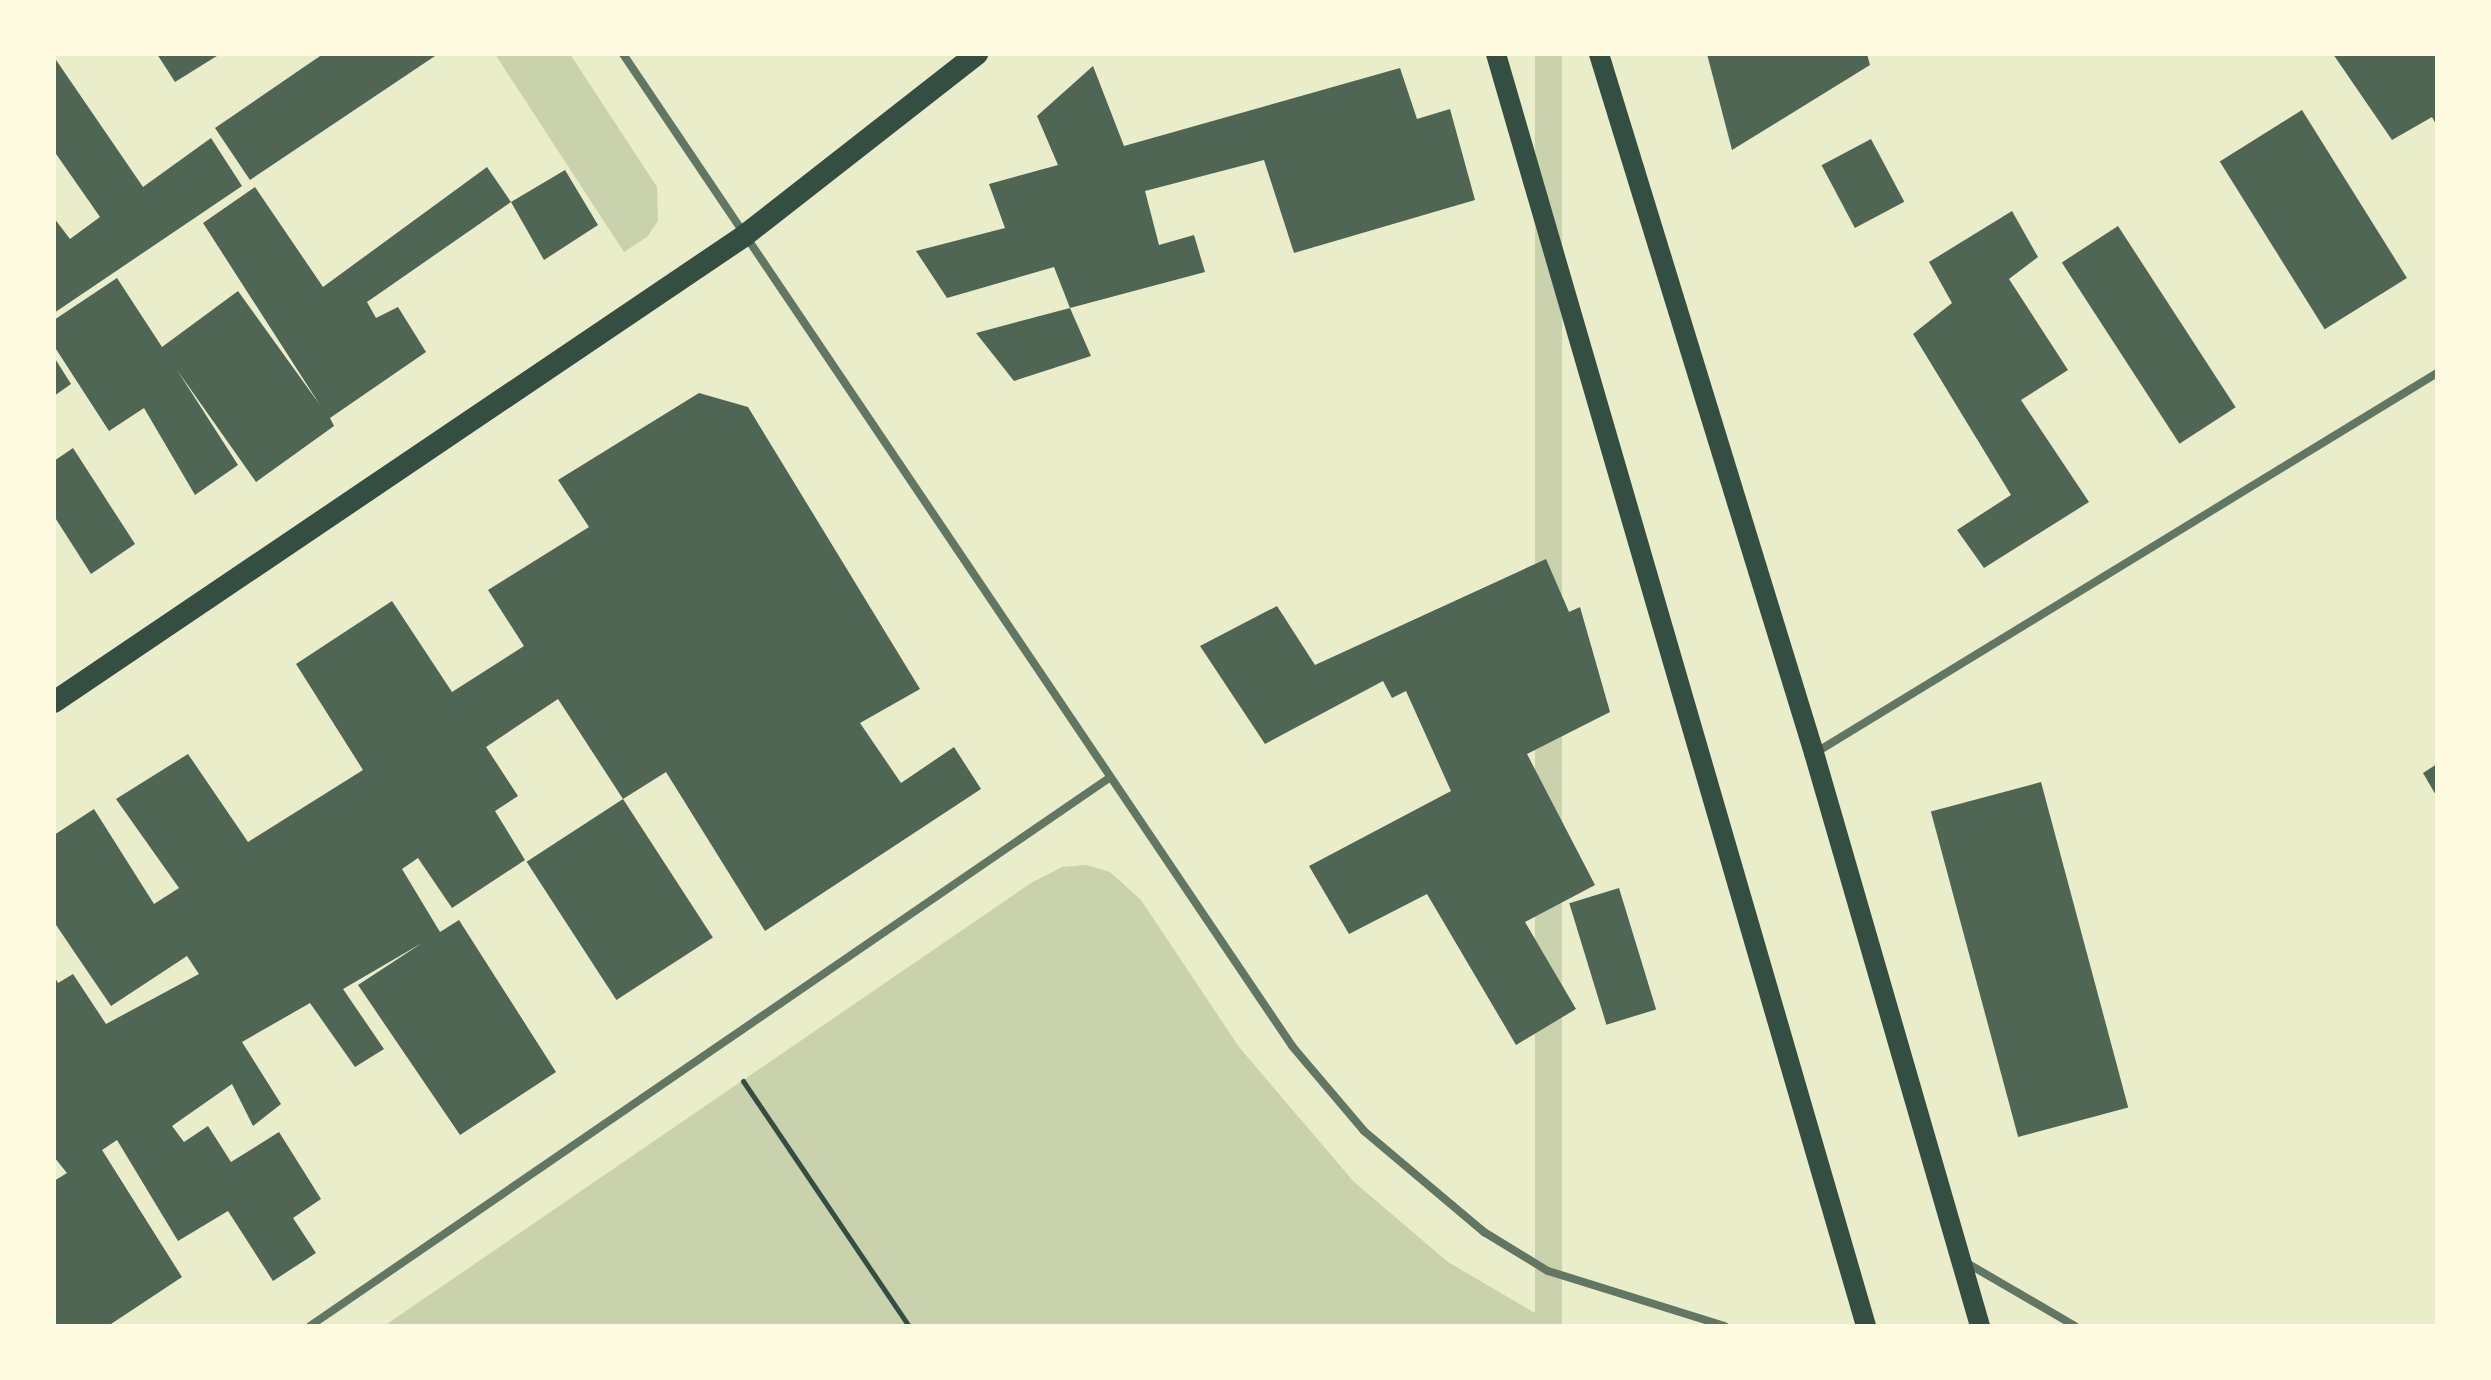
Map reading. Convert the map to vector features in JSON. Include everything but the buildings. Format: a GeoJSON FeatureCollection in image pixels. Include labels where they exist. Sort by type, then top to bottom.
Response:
{"type":"FeatureCollection","features":[{"type":"Feature","properties":{"kind":"highway"},"geometry":{"type":"LineString","coordinates":[[54,702],[744,236],[977,54]]}},
{"type":"Feature","properties":{"kind":"main road"},"geometry":{"type":"LineString","coordinates":[[1496,54],[1866,1326]]}},
{"type":"Feature","properties":{"kind":"main road"},"geometry":{"type":"LineString","coordinates":[[1599,54],[1814,753],[1980,1326]]}},
{"type":"Feature","properties":{"kind":"street"},"geometry":{"type":"LineString","coordinates":[[623,54],[1292,1046],[1364,1131],[1484,1232],[1548,1271],[1725,1326]]}},
{"type":"Feature","properties":{"kind":"street"},"geometry":{"type":"LineString","coordinates":[[1814,753],[2437,373]]}},
{"type":"Feature","properties":{"kind":"street"},"geometry":{"type":"LineString","coordinates":[[310,1326],[1109,778]]}},
{"type":"Feature","properties":{"kind":"street"},"geometry":{"type":"LineString","coordinates":[[1961,1260],[2075,1326]]}},
{"type":"Feature","properties":{"kind":"path"},"geometry":{"type":"LineString","coordinates":[[743,1081],[909,1326]]}},
{"type":"Feature","properties":{"kind":"green space"},"geometry":{"type":"Polygon","coordinates":[[[495,54],[570,54],[657,187],[658,221],[647,237],[624,252],[495,54]]]}},
{"type":"Feature","properties":{"kind":"green space"},"geometry":{"type":"Polygon","coordinates":[[[1535,54],[1562,54],[1562,1326],[1535,1326],[1535,54]]]}},
{"type":"Feature","properties":{"kind":"green space"},"geometry":{"type":"Polygon","coordinates":[[[1086,865],[1110,872],[1141,900],[1239,1047],[1354,1182],[1448,1262],[1557,1326],[384,1326],[1031,883],[1062,867],[1086,865]]]}}]}
